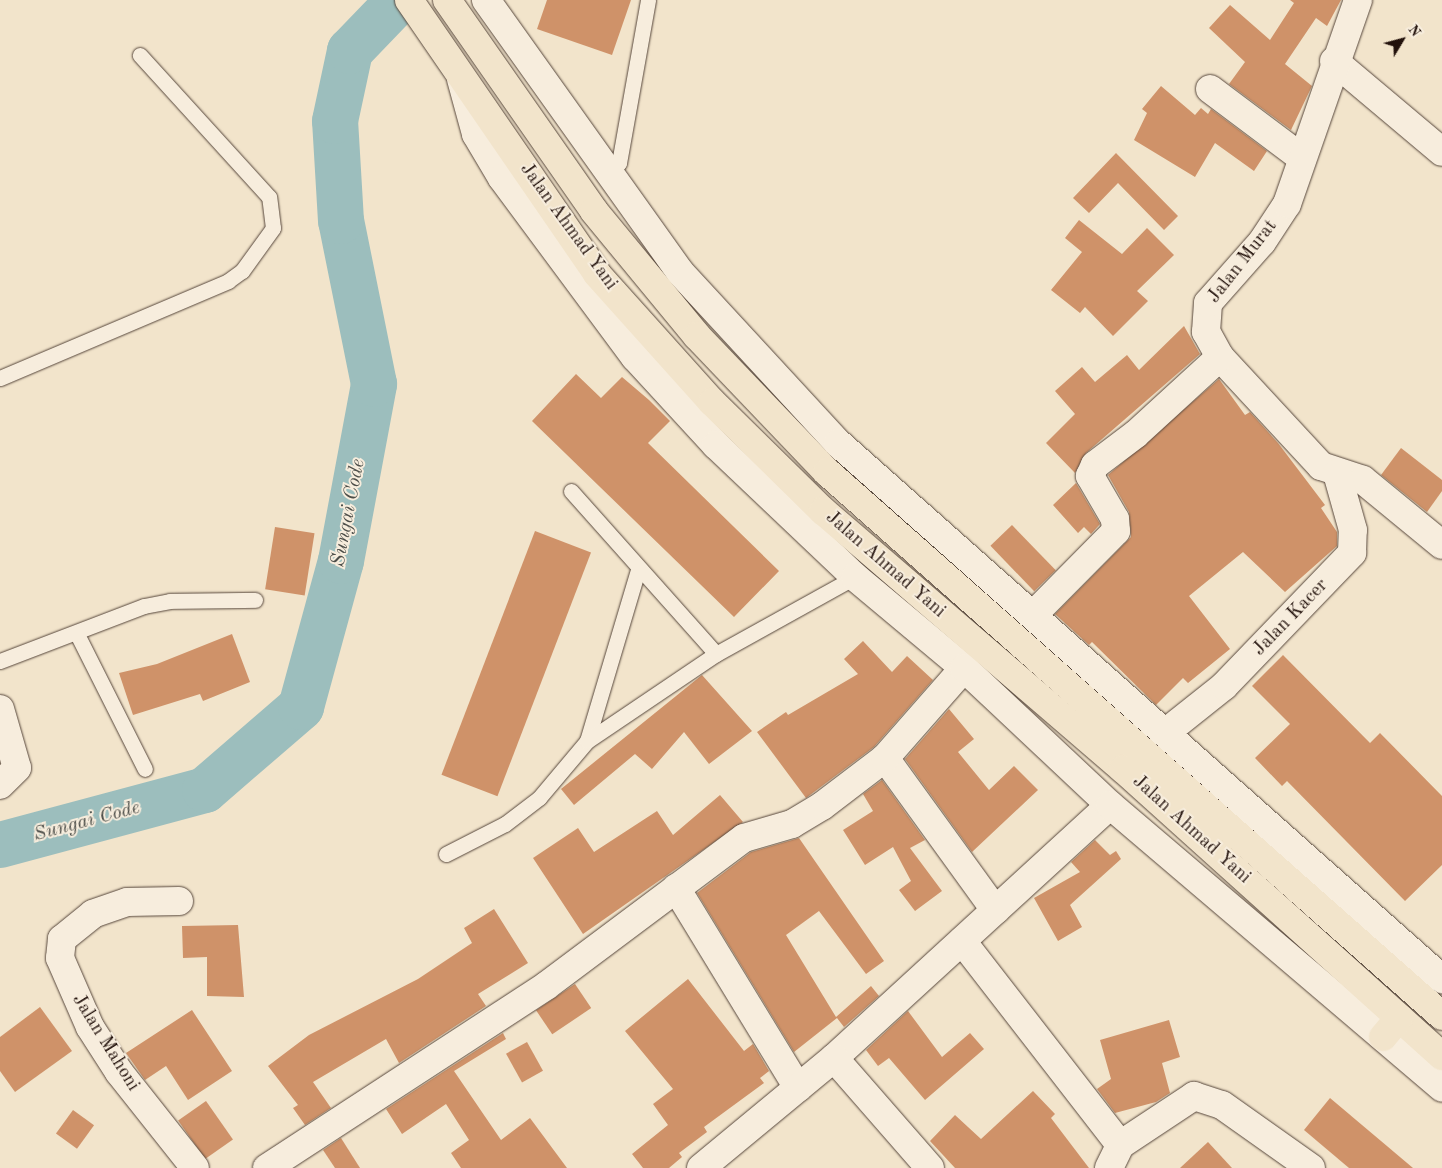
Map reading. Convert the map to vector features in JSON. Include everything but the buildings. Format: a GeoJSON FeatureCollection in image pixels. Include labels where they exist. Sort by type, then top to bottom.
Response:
{"type":"FeatureCollection","features":[{"type":"Feature","properties":{"kind":"highway","name":"Jalan Ahmad Yani"},"geometry":{"type":"LineString","coordinates":[[409,0],[597,274],[712,402],[823,511],[1131,759],[1442,1016]]}},
{"type":"Feature","properties":{"kind":"highway","name":"Jalan Ahmad Yani"},"geometry":{"type":"LineString","coordinates":[[447,0],[474,42],[594,210],[697,336],[827,472],[1131,759],[1391,1027],[1442,1056]]}},
{"type":"Feature","properties":{"kind":"street","name":"Jalan Murat"},"geometry":{"type":"LineString","coordinates":[[1358,0],[1334,61],[1319,119],[1302,158],[1287,204],[1262,242],[1208,303],[1206,332],[1220,357],[1321,466],[1337,473],[1363,480],[1442,545]]}},
{"type":"Feature","properties":{"kind":"street"},"geometry":{"type":"LineString","coordinates":[[491,7],[607,175],[680,272],[838,443],[1442,979]]}},
{"type":"Feature","properties":{"kind":"street"},"geometry":{"type":"LineString","coordinates":[[1334,61],[1442,152]]}},
{"type":"Feature","properties":{"kind":"street"},"geometry":{"type":"LineString","coordinates":[[455,66],[476,134],[502,178],[635,357],[716,445],[855,577],[964,668],[1110,805],[1391,1027],[1442,1088]]}},
{"type":"Feature","properties":{"kind":"street"},"geometry":{"type":"LineString","coordinates":[[1210,89],[1302,158]]}},
{"type":"Feature","properties":{"kind":"street"},"geometry":{"type":"LineString","coordinates":[[1033,615],[1116,531],[1115,519],[1090,476],[1095,465],[1136,434],[1220,357]]}},
{"type":"Feature","properties":{"kind":"street","name":"Jalan Kacer"},"geometry":{"type":"LineString","coordinates":[[1164,733],[1224,686],[1352,553],[1353,530],[1337,473]]}},
{"type":"Feature","properties":{"kind":"street"},"geometry":{"type":"LineString","coordinates":[[267,1168],[546,986],[744,838],[809,814],[885,758],[964,668]]}},
{"type":"Feature","properties":{"kind":"street"},"geometry":{"type":"LineString","coordinates":[[0,709],[17,768],[0,785]]}},
{"type":"Feature","properties":{"kind":"street"},"geometry":{"type":"LineString","coordinates":[[885,758],[995,910]]}},
{"type":"Feature","properties":{"kind":"street"},"geometry":{"type":"LineString","coordinates":[[700,1168],[834,1058],[1110,805]]}},
{"type":"Feature","properties":{"kind":"street"},"geometry":{"type":"LineString","coordinates":[[676,888],[798,1088]]}},
{"type":"Feature","properties":{"kind":"street","name":"Jalan Mahoni"},"geometry":{"type":"LineString","coordinates":[[179,902],[127,902],[93,914],[62,939],[60,958],[90,1027],[118,1072],[195,1168]]}},
{"type":"Feature","properties":{"kind":"street"},"geometry":{"type":"LineString","coordinates":[[962,941],[1114,1156],[1194,1096],[1222,1104],[1303,1166]]}},
{"type":"Feature","properties":{"kind":"street"},"geometry":{"type":"LineString","coordinates":[[834,1058],[930,1168]]}},
{"type":"Feature","properties":{"kind":"lane"},"geometry":{"type":"LineString","coordinates":[[607,175],[619,162],[648,0]]}},
{"type":"Feature","properties":{"kind":"lane"},"geometry":{"type":"LineString","coordinates":[[0,378],[228,281],[242,271],[273,228],[269,197],[140,54]]}},
{"type":"Feature","properties":{"kind":"lane"},"geometry":{"type":"LineString","coordinates":[[571,490],[638,570],[716,654]]}},
{"type":"Feature","properties":{"kind":"lane"},"geometry":{"type":"LineString","coordinates":[[587,741],[638,570]]}},
{"type":"Feature","properties":{"kind":"lane"},"geometry":{"type":"LineString","coordinates":[[446,854],[505,824],[539,798],[587,741],[716,654],[855,577]]}},
{"type":"Feature","properties":{"kind":"lane"},"geometry":{"type":"LineString","coordinates":[[0,661],[77,634],[144,606],[170,601],[256,600]]}},
{"type":"Feature","properties":{"kind":"lane"},"geometry":{"type":"LineString","coordinates":[[77,634],[145,769]]}},
{"type":"Feature","properties":{"kind":"waterway","name":"Sungai Code"},"geometry":{"type":"LineString","coordinates":[[0,845],[205,790],[301,707],[341,561],[374,384],[341,221],[335,121],[350,51],[399,0]]}}]}
